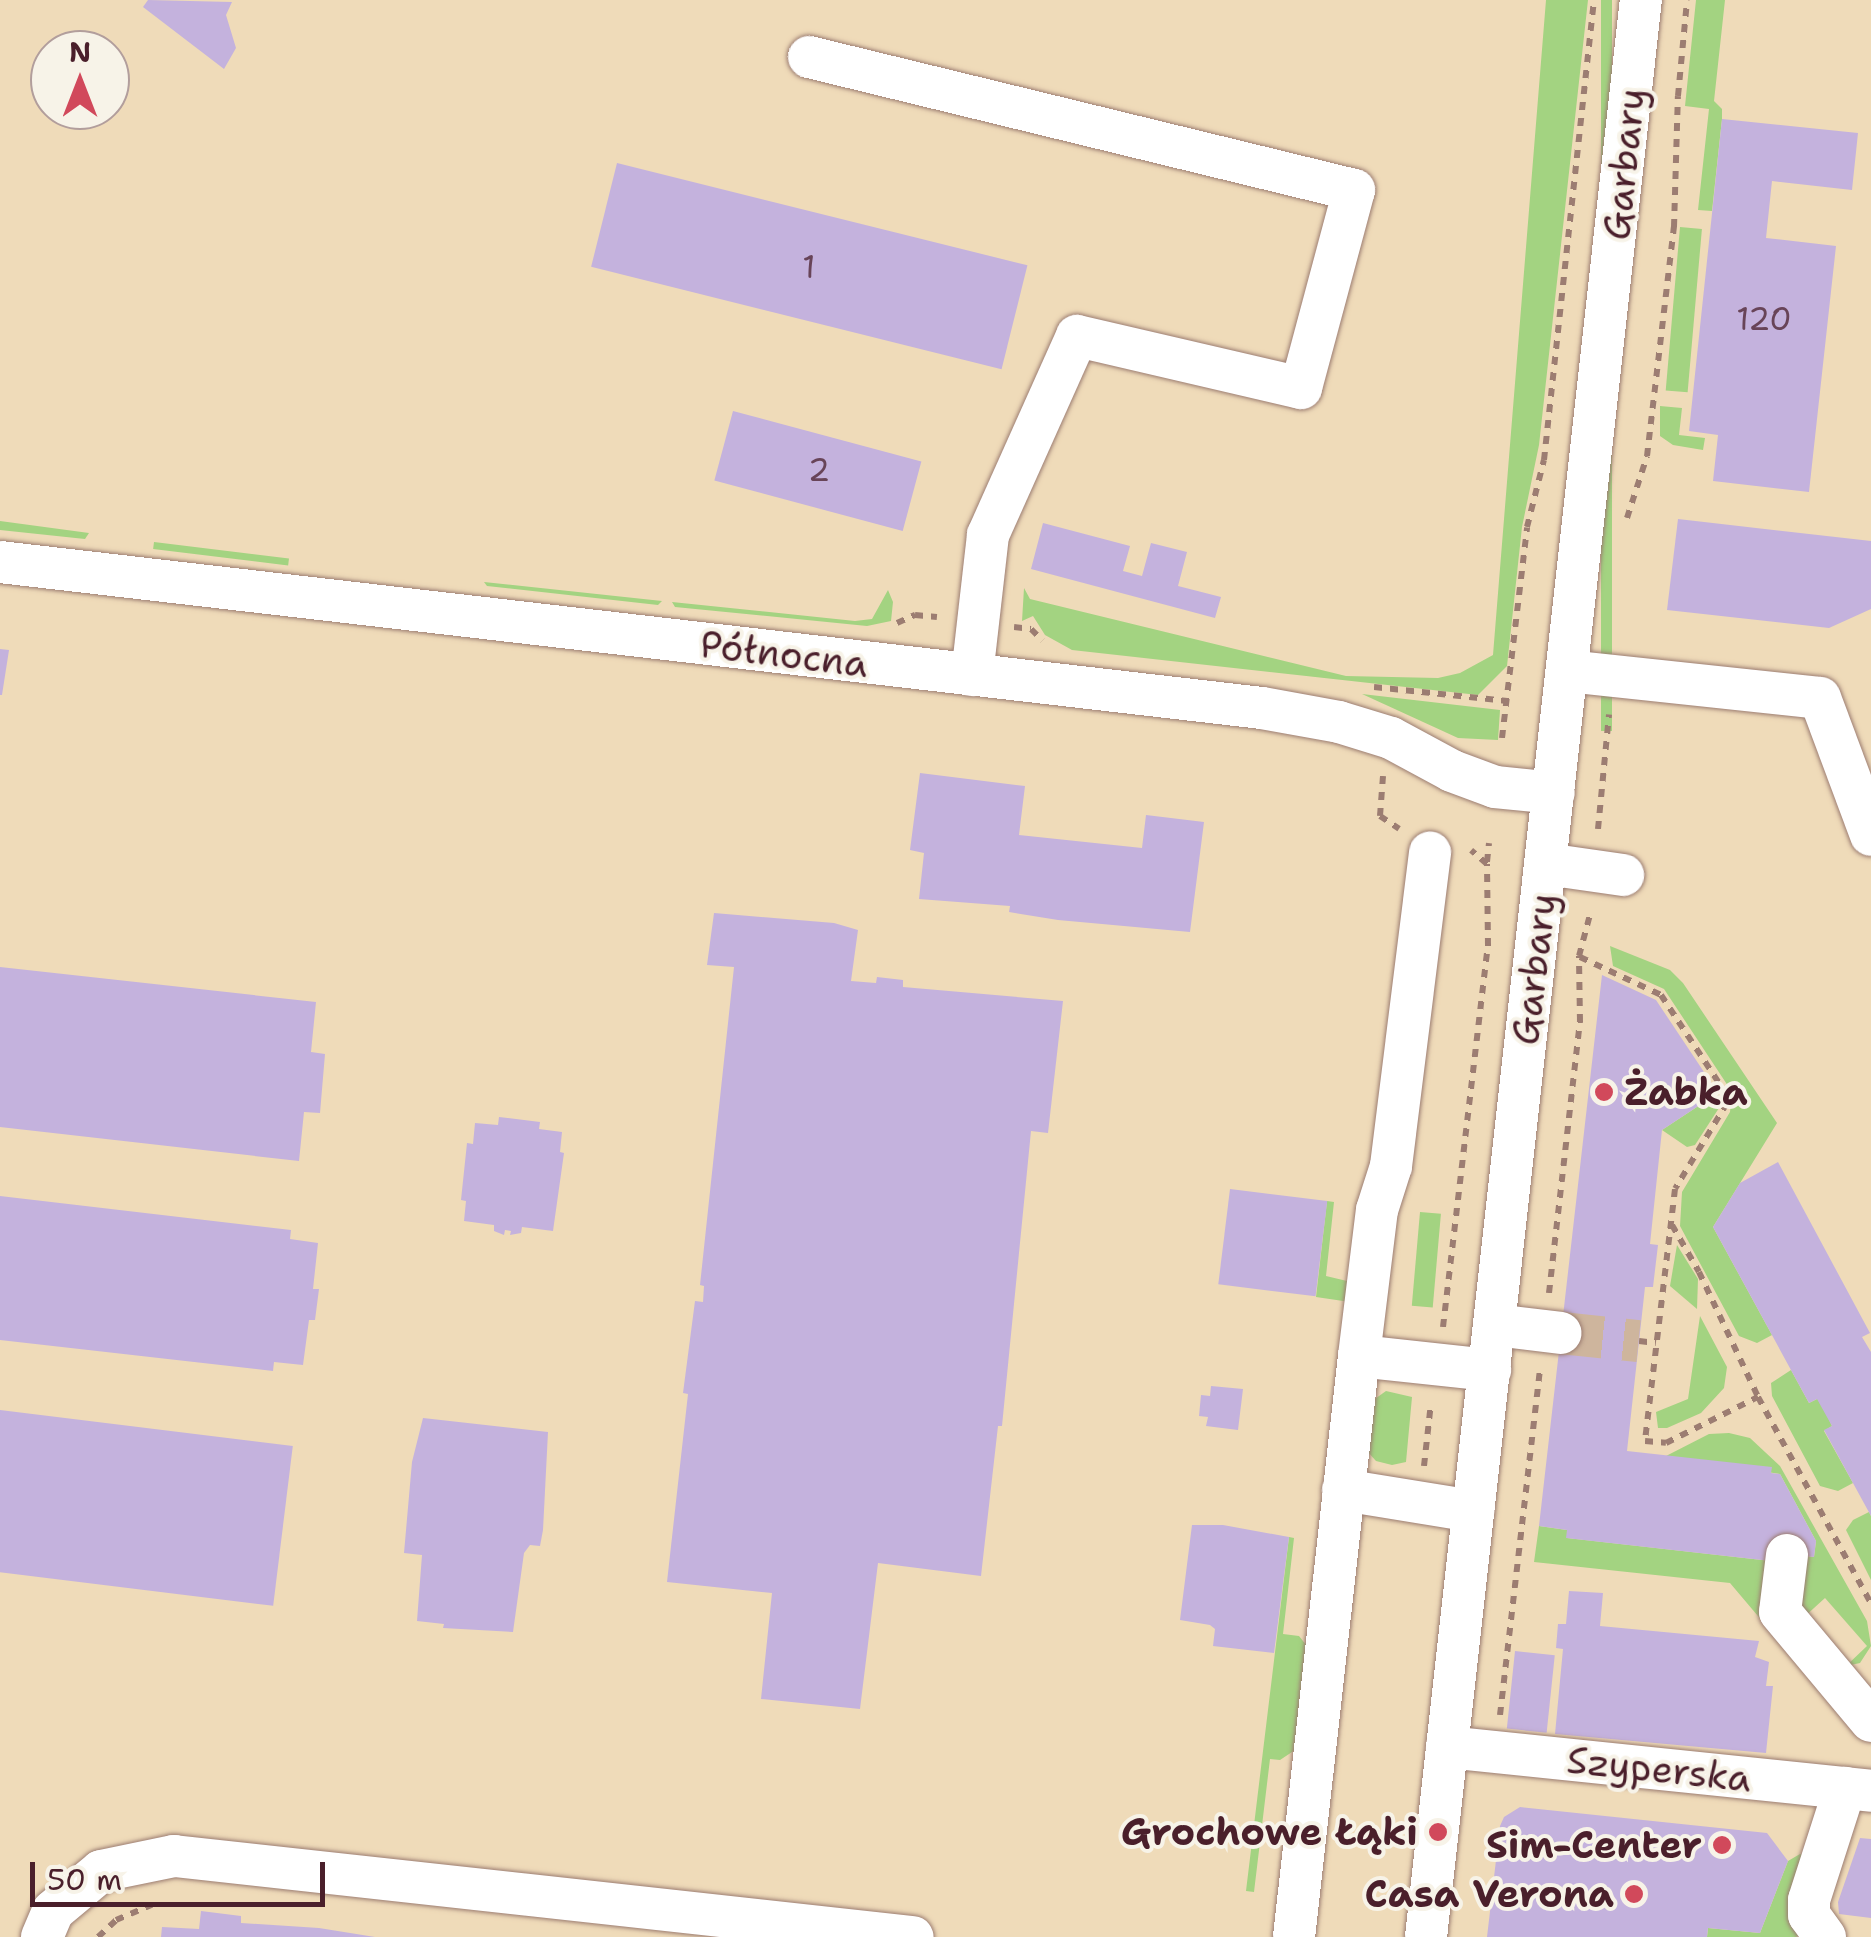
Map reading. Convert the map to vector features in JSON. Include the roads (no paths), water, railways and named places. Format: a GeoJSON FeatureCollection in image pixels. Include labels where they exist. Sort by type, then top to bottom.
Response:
{"type":"FeatureCollection","features":[{"type":"Feature","properties":{"kind":"street","name":"Garbary"},"geometry":{"type":"LineString","coordinates":[[1426,1937],[1641,0]]}},
{"type":"Feature","properties":{"kind":"street"},"geometry":{"type":"LineString","coordinates":[[809,57],[1354,190],[1301,388],[1077,336],[988,535],[972,675]]}},
{"type":"Feature","properties":{"kind":"street","name":"Północna"},"geometry":{"type":"LineString","coordinates":[[0,562],[1262,708],[1339,722],[1391,738],[1452,771],[1495,786],[1554,793]]}},
{"type":"Feature","properties":{"kind":"street"},"geometry":{"type":"LineString","coordinates":[[1568,671],[1820,698],[1871,835]]}},
{"type":"Feature","properties":{"kind":"street"},"geometry":{"type":"LineString","coordinates":[[1294,1937],[1378,1210],[1391,1166],[1444,845]]}},
{"type":"Feature","properties":{"kind":"street"},"geometry":{"type":"LineString","coordinates":[[1546,864],[1623,875]]}},
{"type":"Feature","properties":{"kind":"street"},"geometry":{"type":"LineString","coordinates":[[1494,1325],[1561,1333]]}},
{"type":"Feature","properties":{"kind":"street"},"geometry":{"type":"LineString","coordinates":[[1359,1356],[1490,1370]]}},
{"type":"Feature","properties":{"kind":"street"},"geometry":{"type":"LineString","coordinates":[[1343,1490],[1473,1511]]}},
{"type":"Feature","properties":{"kind":"street"},"geometry":{"type":"LineString","coordinates":[[1787,1554],[1780,1612],[1866,1701]]}},
{"type":"Feature","properties":{"kind":"street","name":"Szyperska"},"geometry":{"type":"LineString","coordinates":[[1447,1747],[1858,1790]]}},
{"type":"Feature","properties":{"kind":"street"},"geometry":{"type":"LineString","coordinates":[[1825,1937],[1809,1914],[1809,1900],[1858,1790]]}},
{"type":"Feature","properties":{"kind":"street"},"geometry":{"type":"LineString","coordinates":[[42,1937],[53,1910],[101,1871],[174,1856],[912,1937]]}},
{"type":"Feature","properties":{"kind":"tunnel"},"geometry":{"type":"LineString","coordinates":[[1561,1333],[1639,1341]]}},
{"type":"Feature","properties":{"kind":"place","name":"Żabka"},"geometry":{"type":"Point","coordinates":[1604,1092]}},
{"type":"Feature","properties":{"kind":"place","name":"Grochowe Łąki"},"geometry":{"type":"Point","coordinates":[1438,1832]}},
{"type":"Feature","properties":{"kind":"place","name":"Sim-Center"},"geometry":{"type":"Point","coordinates":[1722,1845]}},
{"type":"Feature","properties":{"kind":"place","name":"Casa Verona"},"geometry":{"type":"Point","coordinates":[1634,1894]}}]}
